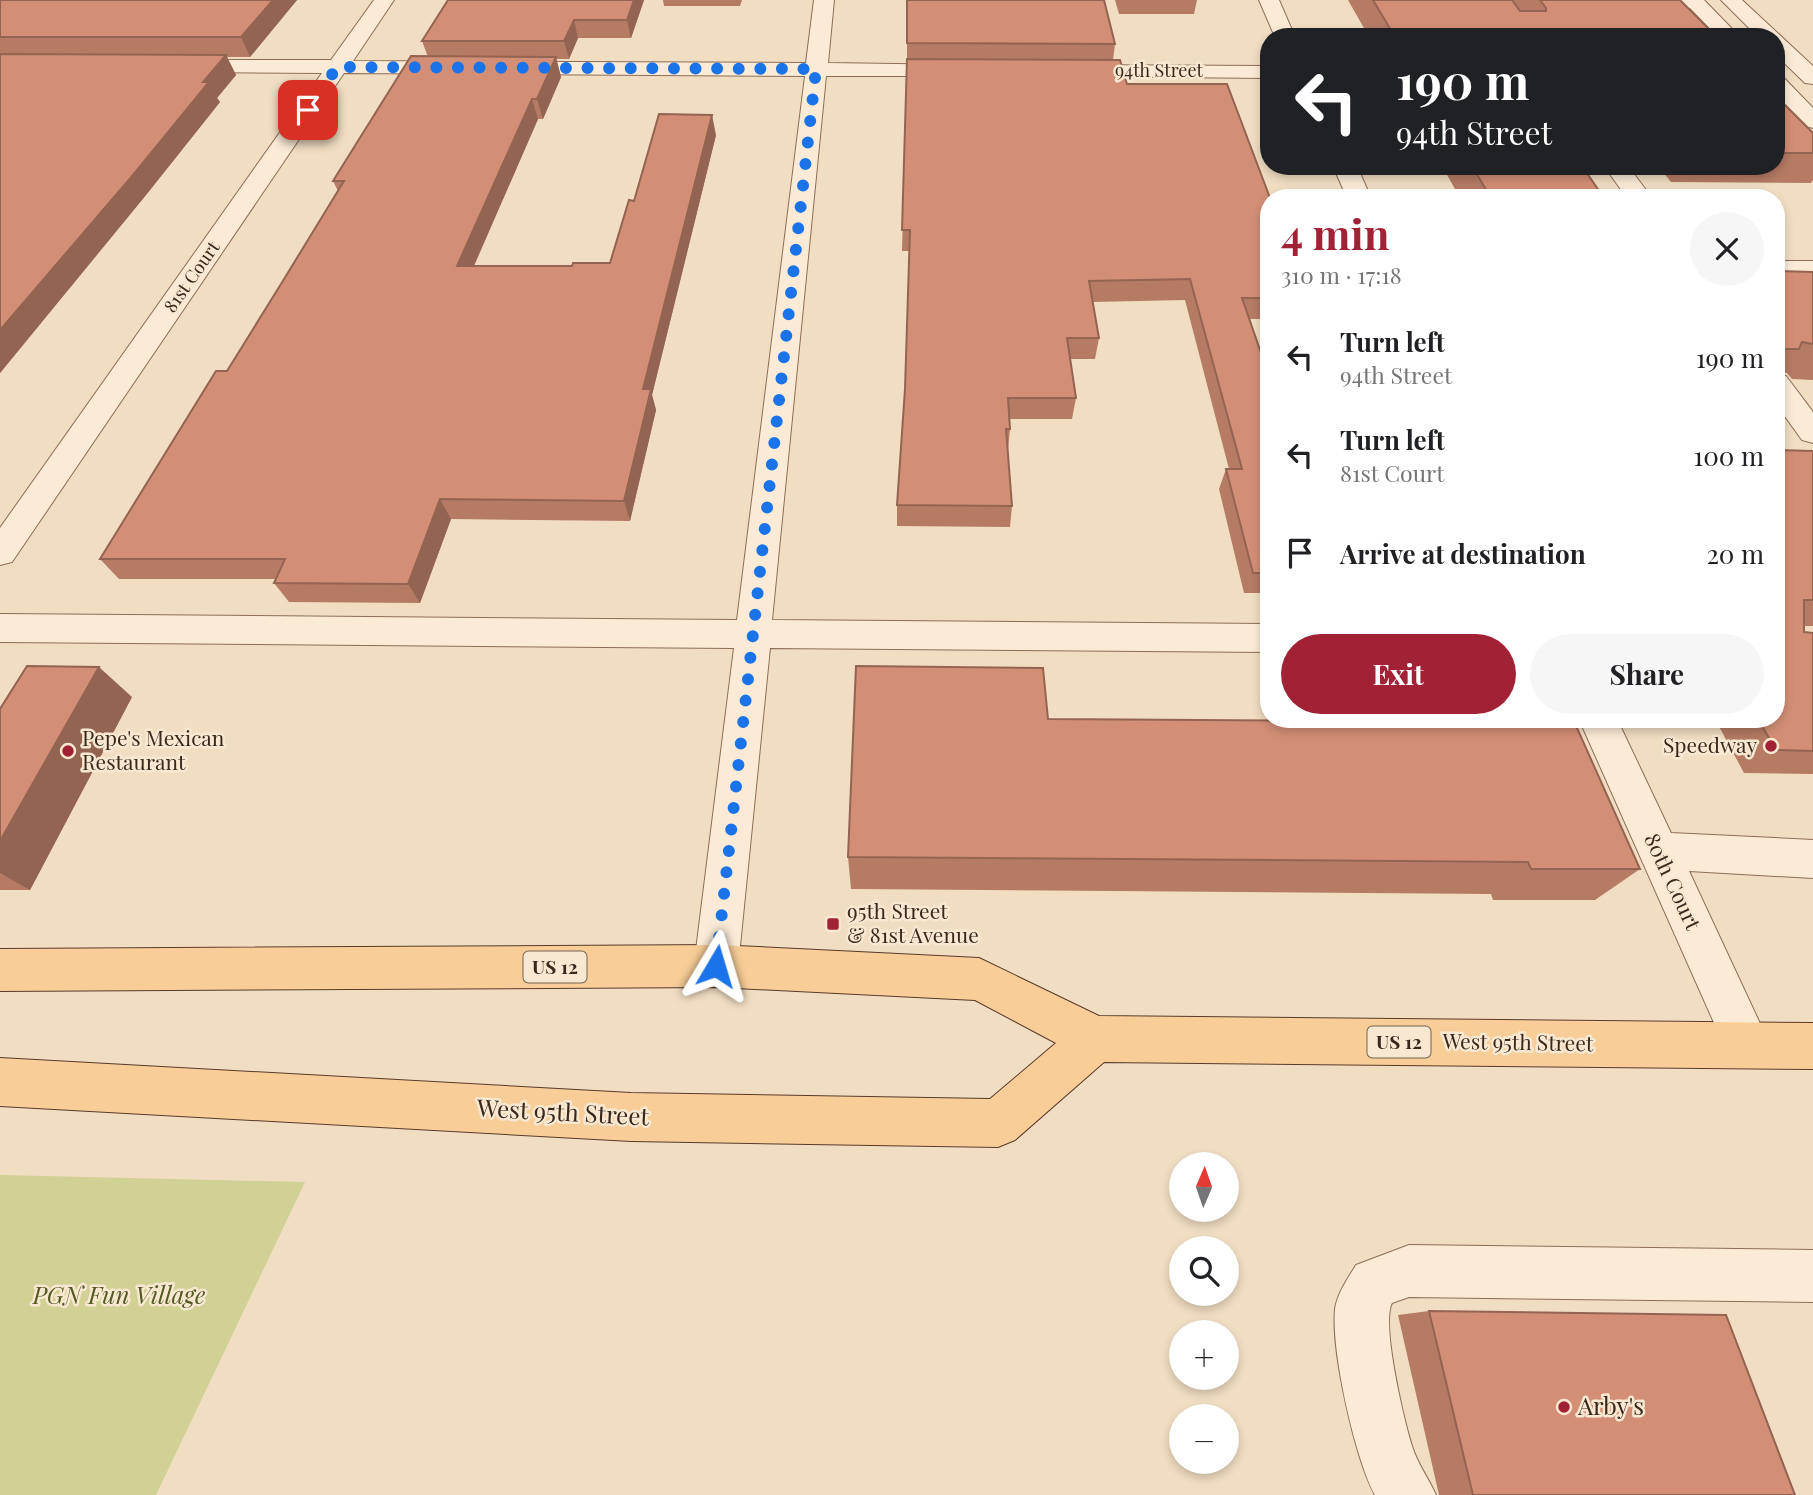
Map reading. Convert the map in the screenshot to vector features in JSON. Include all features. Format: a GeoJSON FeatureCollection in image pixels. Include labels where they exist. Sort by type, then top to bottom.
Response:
{"type":"FeatureCollection","features":[{"type":"Feature","properties":{"kind":"main road","name":"West 95th Street"},"geometry":{"type":"LineString","coordinates":[[0,971],[716,966],[978,979],[1096,1039],[1813,1046]]}},
{"type":"Feature","properties":{"kind":"main road","name":"West 95th Street"},"geometry":{"type":"LineString","coordinates":[[0,1082],[631,1117],[998,1123],[1096,1039]]}},
{"type":"Feature","properties":{"kind":"street","name":"81st Court"},"geometry":{"type":"LineString","coordinates":[[0,553],[384,0]]}},
{"type":"Feature","properties":{"kind":"street"},"geometry":{"type":"LineString","coordinates":[[716,966],[824,0]]}},
{"type":"Feature","properties":{"kind":"street"},"geometry":{"type":"LineString","coordinates":[[1269,0],[1282,28]]}},
{"type":"Feature","properties":{"kind":"street"},"geometry":{"type":"LineString","coordinates":[[1541,0],[1694,1],[1721,28]]}},
{"type":"Feature","properties":{"kind":"street"},"geometry":{"type":"LineString","coordinates":[[1731,0],[1761,28]]}},
{"type":"Feature","properties":{"kind":"street"},"geometry":{"type":"LineString","coordinates":[[1785,51],[1812,75]]}},
{"type":"Feature","properties":{"kind":"street"},"geometry":{"type":"LineString","coordinates":[[162,66],[982,70]]}},
{"type":"Feature","properties":{"kind":"street","name":"94th Street"},"geometry":{"type":"LineString","coordinates":[[1051,71],[1260,72]]}},
{"type":"Feature","properties":{"kind":"street"},"geometry":{"type":"LineString","coordinates":[[1785,74],[1812,75]]}},
{"type":"Feature","properties":{"kind":"street"},"geometry":{"type":"LineString","coordinates":[[1785,92],[1813,121]]}},
{"type":"Feature","properties":{"kind":"street"},"geometry":{"type":"LineString","coordinates":[[1785,269],[1813,269]]}},
{"type":"Feature","properties":{"kind":"street"},"geometry":{"type":"LineString","coordinates":[[1785,395],[1813,433]]}},
{"type":"Feature","properties":{"kind":"street"},"geometry":{"type":"LineString","coordinates":[[0,628],[1260,638]]}},
{"type":"Feature","properties":{"kind":"street","name":"80th Court"},"geometry":{"type":"LineString","coordinates":[[1602,728],[1746,1045]]}},
{"type":"Feature","properties":{"kind":"street"},"geometry":{"type":"LineString","coordinates":[[1658,850],[1813,859]]}},
{"type":"Feature","properties":{"kind":"street"},"geometry":{"type":"LineString","coordinates":[[1407,1495],[1386,1458],[1361,1332],[1362,1306],[1374,1283],[1409,1271],[1813,1276]]}},
{"type":"Feature","properties":{"kind":"green space","name":"PGN Fun Village"},"geometry":{"type":"Polygon","coordinates":[[[0,1175],[305,1182],[156,1495],[0,1495],[0,1175]]]}},
{"type":"Feature","properties":{"kind":"building"},"geometry":{"type":"Polygon","coordinates":[[[0,0],[273,0],[241,37],[0,37],[0,0]]]}},
{"type":"Feature","properties":{"kind":"building"},"geometry":{"type":"Polygon","coordinates":[[[448,0],[634,0],[627,20],[574,20],[564,41],[422,41],[448,0]]]}},
{"type":"Feature","properties":{"kind":"building"},"geometry":{"type":"Polygon","coordinates":[[[907,0],[1104,0],[1115,44],[907,43],[907,0]]]}},
{"type":"Feature","properties":{"kind":"building"},"geometry":{"type":"Polygon","coordinates":[[[1373,0],[1512,0],[1520,11],[1546,11],[1540,0],[1680,0],[1708,28],[1390,28],[1373,0]]]}},
{"type":"Feature","properties":{"kind":"building"},"geometry":{"type":"Polygon","coordinates":[[[0,54],[226,55],[203,82],[209,82],[133,175],[0,330],[0,54]]]}},
{"type":"Feature","properties":{"kind":"building"},"geometry":{"type":"Polygon","coordinates":[[[411,56],[556,57],[537,99],[532,99],[457,266],[572,266],[573,263],[610,263],[629,200],[634,201],[659,114],[712,115],[643,389],[651,389],[624,501],[440,499],[408,584],[274,583],[285,559],[100,559],[216,371],[227,371],[281,284],[344,181],[333,181],[411,56]]]}},
{"type":"Feature","properties":{"kind":"building"},"geometry":{"type":"Polygon","coordinates":[[[907,59],[1120,60],[1127,84],[1227,84],[1267,189],[1260,189],[1260,298],[1242,298],[1260,350],[1260,573],[1253,573],[1226,469],[1242,469],[1190,279],[1089,281],[1099,338],[1067,338],[1076,398],[1008,398],[1010,429],[1006,429],[1012,506],[897,505],[905,389],[910,230],[902,230],[907,59]]]}},
{"type":"Feature","properties":{"kind":"building"},"geometry":{"type":"Polygon","coordinates":[[[1785,105],[1813,133],[1813,153],[1785,153],[1785,105]]]}},
{"type":"Feature","properties":{"kind":"building"},"geometry":{"type":"Polygon","coordinates":[[[1477,175],[1588,175],[1598,189],[1486,189],[1477,175]]]}},
{"type":"Feature","properties":{"kind":"building"},"geometry":{"type":"Polygon","coordinates":[[[1785,271],[1813,272],[1813,344],[1802,342],[1799,349],[1785,349],[1785,271]]]}},
{"type":"Feature","properties":{"kind":"building"},"geometry":{"type":"Polygon","coordinates":[[[1785,450],[1813,451],[1813,600],[1804,600],[1804,632],[1813,633],[1813,751],[1776,750],[1763,728],[1785,728],[1785,450]]]}},
{"type":"Feature","properties":{"kind":"building"},"geometry":{"type":"Polygon","coordinates":[[[27,666],[99,667],[0,841],[0,709],[27,666]]]}},
{"type":"Feature","properties":{"kind":"building"},"geometry":{"type":"Polygon","coordinates":[[[856,666],[1043,668],[1048,719],[1260,720],[1260,728],[1577,728],[1640,869],[1531,869],[1528,862],[848,857],[856,666]]]}},
{"type":"Feature","properties":{"kind":"building","name":"Arby's"},"geometry":{"type":"Polygon","coordinates":[[[1429,1311],[1726,1315],[1795,1495],[1473,1495],[1429,1311]]]}},
{"type":"Feature","properties":{"kind":"place","name":"Speedway"},"geometry":{"type":"Point","coordinates":[1771,746]}},
{"type":"Feature","properties":{"kind":"place","name":"Pepe's Mexican Restaurant"},"geometry":{"type":"Point","coordinates":[68,751]}},
{"type":"Feature","properties":{"kind":"place","name":"95th Street & 81st Avenue"},"geometry":{"type":"Point","coordinates":[833,924]}},
{"type":"Feature","properties":{"kind":"place","name":"Arby's"},"geometry":{"type":"Point","coordinates":[1564,1407]}},
{"type":"Feature","properties":{"kind":"route"},"geometry":{"type":"LineString","coordinates":[[308,110],[337,67],[816,69],[716,966]]}}]}
